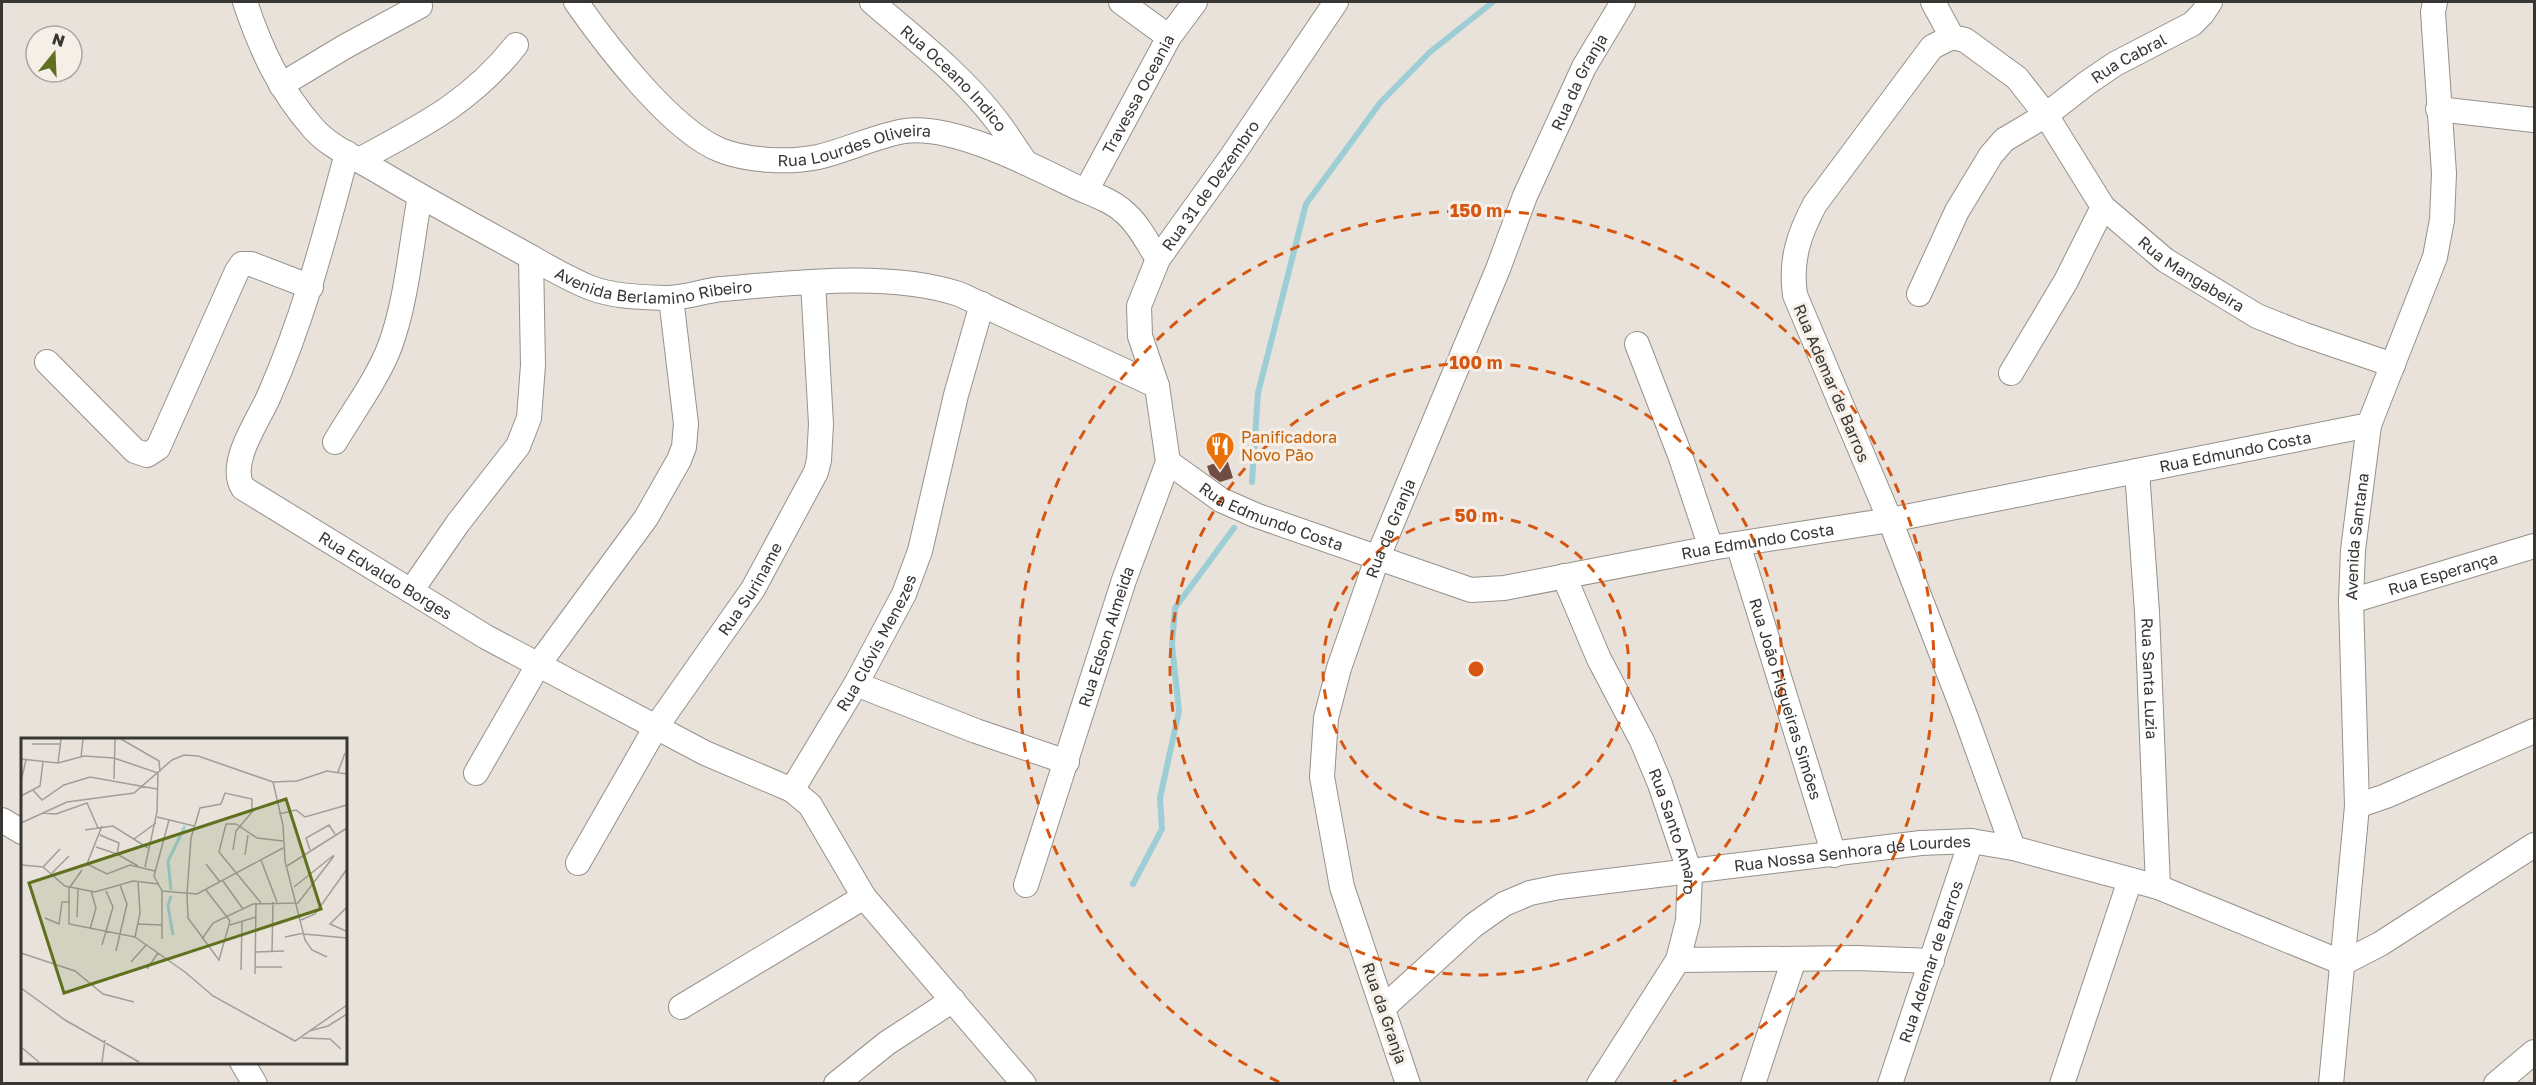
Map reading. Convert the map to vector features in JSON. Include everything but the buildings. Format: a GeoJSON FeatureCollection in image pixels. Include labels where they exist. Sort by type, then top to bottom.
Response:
{"type":"FeatureCollection","features":[{"type":"Feature","properties":{"kind":"street","name":"Avenida Berlamino Ribeiro"},"geometry":{"type":"LineString","coordinates":[[245,2],[260,47],[281,85],[314,130],[420,196],[593,289],[626,295],[671,298],[706,291],[813,282],[892,282],[940,288],[982,304],[1157,386]]}},
{"type":"Feature","properties":{"kind":"street","name":"Rua Lourdes Oliveira"},"geometry":{"type":"LineString","coordinates":[[576,2],[635,79],[676,120],[720,150],[771,159],[817,157],[908,131],[958,137],[1026,163],[1109,202],[1125,212],[1158,260]]}},
{"type":"Feature","properties":{"kind":"street","name":"Rua Oceano Indico"},"geometry":{"type":"LineString","coordinates":[[872,2],[946,66],[996,120],[1026,163]]}},
{"type":"Feature","properties":{"kind":"street"},"geometry":{"type":"LineString","coordinates":[[1121,2],[1169,38]]}},
{"type":"Feature","properties":{"kind":"street","name":"Travessa Oceania"},"geometry":{"type":"LineString","coordinates":[[1086,191],[1169,38],[1195,2]]}},
{"type":"Feature","properties":{"kind":"street","name":"Rua 31 de Dezembro"},"geometry":{"type":"LineString","coordinates":[[1157,386],[1140,336],[1139,306],[1158,260],[1232,156],[1336,2]]}},
{"type":"Feature","properties":{"kind":"street","name":"Rua da Granja"},"geometry":{"type":"LineString","coordinates":[[1408,1083],[1342,887],[1322,777],[1326,718],[1339,668],[1377,559],[1498,269],[1525,196],[1584,67],[1623,2]]}},
{"type":"Feature","properties":{"kind":"street"},"geometry":{"type":"LineString","coordinates":[[1933,2],[1952,37],[1973,44],[2018,78],[2046,115]]}},
{"type":"Feature","properties":{"kind":"street","name":"Rua Cabral"},"geometry":{"type":"LineString","coordinates":[[1919,294],[1957,211],[1991,155],[2004,140],[2046,115],[2086,83],[2115,64],[2192,24],[2210,2]]}},
{"type":"Feature","properties":{"kind":"street","name":"Avenida Santana"},"geometry":{"type":"LineString","coordinates":[[2331,1083],[2357,806],[2351,602],[2353,550],[2369,424],[2435,257],[2442,220],[2444,173],[2438,109],[2433,12],[2435,2]]}},
{"type":"Feature","properties":{"kind":"street"},"geometry":{"type":"LineString","coordinates":[[281,85],[420,6]]}},
{"type":"Feature","properties":{"kind":"street","name":"Rua Ademar de Barros"},"geometry":{"type":"LineString","coordinates":[[1952,37],[1932,47],[1815,204],[1801,231],[1792,273],[1795,295],[1890,520],[2013,848]]}},
{"type":"Feature","properties":{"kind":"street"},"geometry":{"type":"LineString","coordinates":[[353,156],[440,116],[497,69],[516,45]]}},
{"type":"Feature","properties":{"kind":"street"},"geometry":{"type":"LineString","coordinates":[[2438,109],[2535,120]]}},
{"type":"Feature","properties":{"kind":"street","name":"Rua Mangabeira"},"geometry":{"type":"LineString","coordinates":[[2046,115],[2103,207],[2164,260],[2257,316],[2302,334],[2393,364]]}},
{"type":"Feature","properties":{"kind":"street","name":"Rua Edvaldo Borges"},"geometry":{"type":"LineString","coordinates":[[353,156],[331,213],[311,287],[269,396],[242,452],[237,472],[243,488],[486,638],[705,753],[792,790]]}},
{"type":"Feature","properties":{"kind":"street"},"geometry":{"type":"LineString","coordinates":[[335,442],[390,346],[398,320],[420,196]]}},
{"type":"Feature","properties":{"kind":"street"},"geometry":{"type":"LineString","coordinates":[[2011,374],[2066,281],[2103,207]]}},
{"type":"Feature","properties":{"kind":"street"},"geometry":{"type":"LineString","coordinates":[[411,591],[458,523],[518,446],[529,418],[533,365],[531,257]]}},
{"type":"Feature","properties":{"kind":"street"},"geometry":{"type":"LineString","coordinates":[[46,362],[135,451],[147,455],[158,448],[242,264],[251,264],[311,287]]}},
{"type":"Feature","properties":{"kind":"street","name":"Rua Suriname"},"geometry":{"type":"LineString","coordinates":[[578,863],[656,727],[753,589],[816,472],[821,424],[813,282]]}},
{"type":"Feature","properties":{"kind":"street"},"geometry":{"type":"LineString","coordinates":[[476,773],[538,665],[646,518],[682,454],[686,424],[671,298]]}},
{"type":"Feature","properties":{"kind":"street","name":"Rua Clóvis Menezes"},"geometry":{"type":"LineString","coordinates":[[792,790],[856,684],[904,594],[920,551],[956,395],[982,304]]}},
{"type":"Feature","properties":{"kind":"street"},"geometry":{"type":"LineString","coordinates":[[1636,345],[1680,455],[1710,548]]}},
{"type":"Feature","properties":{"kind":"street","name":"Rua Edson Almeida"},"geometry":{"type":"LineString","coordinates":[[1026,885],[1124,580],[1167,462],[1157,386]]}},
{"type":"Feature","properties":{"kind":"street","name":"Rua Edmundo Costa"},"geometry":{"type":"LineString","coordinates":[[1167,462],[1229,504],[1255,515],[1471,590],[1528,585],[1710,548],[1890,520],[2369,424]]}},
{"type":"Feature","properties":{"kind":"street","name":"Rua Santa Luzia"},"geometry":{"type":"LineString","coordinates":[[2137,471],[2147,612],[2158,887]]}},
{"type":"Feature","properties":{"kind":"street","name":"Rua João Filgueiras Simões"},"geometry":{"type":"LineString","coordinates":[[1738,544],[1834,855]]}},
{"type":"Feature","properties":{"kind":"street","name":"Rua Esperança"},"geometry":{"type":"LineString","coordinates":[[2351,602],[2535,546]]}},
{"type":"Feature","properties":{"kind":"street","name":"Rua Santo Amaro"},"geometry":{"type":"LineString","coordinates":[[1564,576],[1599,659],[1642,741],[1660,784],[1690,873],[1688,921],[1678,960],[1599,1083]]}},
{"type":"Feature","properties":{"kind":"street"},"geometry":{"type":"LineString","coordinates":[[856,684],[976,731],[1067,762]]}},
{"type":"Feature","properties":{"kind":"street"},"geometry":{"type":"LineString","coordinates":[[2357,806],[2386,796],[2535,731]]}},
{"type":"Feature","properties":{"kind":"street"},"geometry":{"type":"LineString","coordinates":[[792,790],[810,805],[864,897],[1024,1083]]}},
{"type":"Feature","properties":{"kind":"street"},"geometry":{"type":"LineString","coordinates":[[2,820],[21,831]]}},
{"type":"Feature","properties":{"kind":"street","name":"Rua Ademar de Barros"},"geometry":{"type":"LineString","coordinates":[[1890,1083],[1971,841]]}},
{"type":"Feature","properties":{"kind":"street","name":"Rua Nossa Senhora de Lourdes"},"geometry":{"type":"LineString","coordinates":[[1383,1008],[1474,925],[1504,904],[1530,893],[1559,887],[1690,873],[1921,843],[1971,841],[2013,848],[2158,887],[2343,963]]}},
{"type":"Feature","properties":{"kind":"street"},"geometry":{"type":"LineString","coordinates":[[2343,963],[2380,944],[2535,845]]}},
{"type":"Feature","properties":{"kind":"street"},"geometry":{"type":"LineString","coordinates":[[2062,1083],[2130,880]]}},
{"type":"Feature","properties":{"kind":"street"},"geometry":{"type":"LineString","coordinates":[[681,1007],[864,897]]}},
{"type":"Feature","properties":{"kind":"street"},"geometry":{"type":"LineString","coordinates":[[1678,960],[1857,958],[1932,961]]}},
{"type":"Feature","properties":{"kind":"street"},"geometry":{"type":"LineString","coordinates":[[1753,1083],[1794,959]]}},
{"type":"Feature","properties":{"kind":"street"},"geometry":{"type":"LineString","coordinates":[[836,1083],[887,1043],[952,1000]]}},
{"type":"Feature","properties":{"kind":"street"},"geometry":{"type":"LineString","coordinates":[[2496,1083],[2535,1052]]}},
{"type":"Feature","properties":{"kind":"street"},"geometry":{"type":"LineString","coordinates":[[243,1064],[255,1083]]}},
{"type":"Feature","properties":{"kind":"waterway"},"geometry":{"type":"LineString","coordinates":[[1252,482],[1258,393],[1306,204],[1380,103],[1430,52],[1493,2]]}},
{"type":"Feature","properties":{"kind":"waterway"},"geometry":{"type":"LineString","coordinates":[[1133,884],[1162,829],[1160,798],[1179,711],[1172,645],[1175,608],[1234,528]]}},
{"type":"Feature","properties":{"kind":"place","name":"Panificadora Novo Pão"},"geometry":{"type":"Point","coordinates":[1220,472]}}]}
